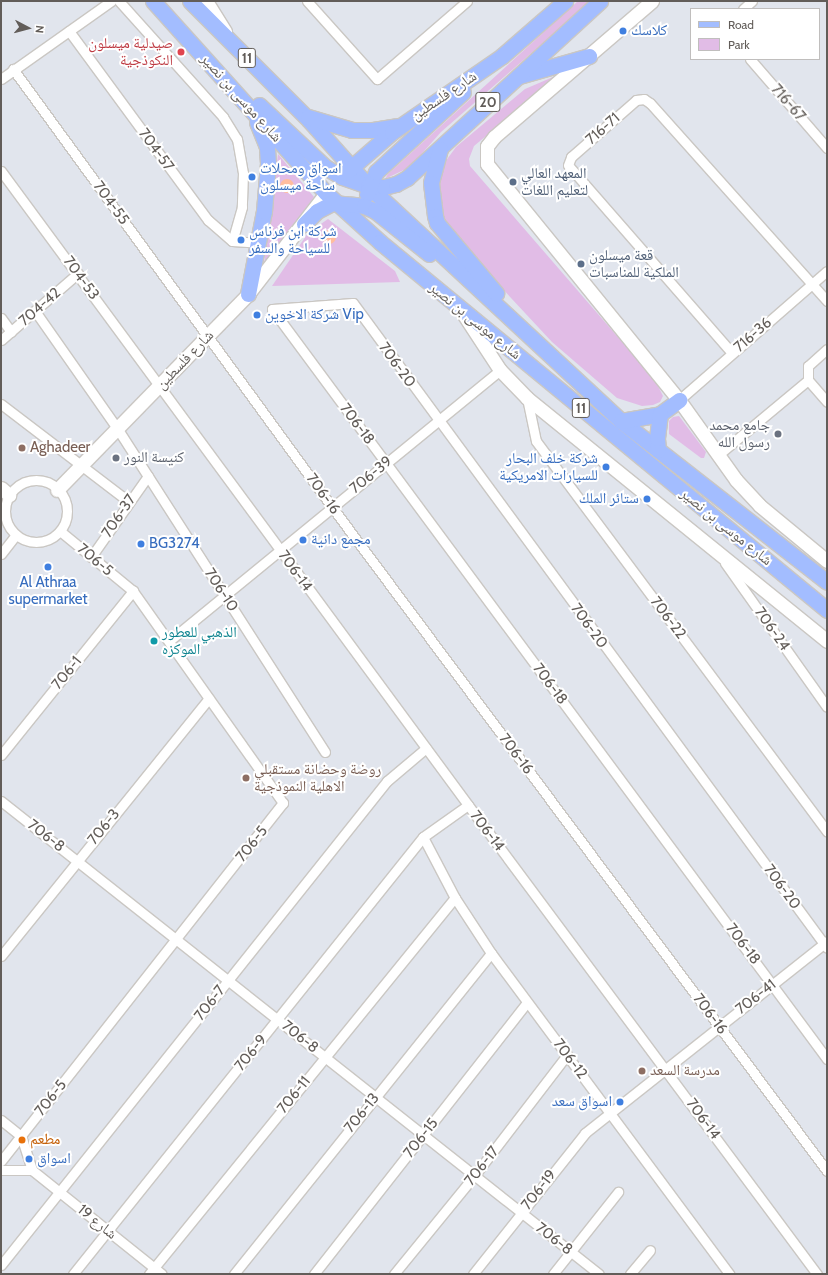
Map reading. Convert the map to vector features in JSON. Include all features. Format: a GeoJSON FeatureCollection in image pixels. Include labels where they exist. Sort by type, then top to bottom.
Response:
{"type":"FeatureCollection","features":[{"type":"Feature","properties":{"kind":"main road","name":"شارع موسى بن نصير"},"geometry":{"type":"LineString","coordinates":[[153,1],[172,24],[252,110],[326,193],[380,242],[460,310],[827,610]]}},
{"type":"Feature","properties":{"kind":"main road","name":"شارع موسى بن نصير"},"geometry":{"type":"LineString","coordinates":[[190,1],[304,115],[346,172],[368,186],[538,342],[621,421],[827,582]]}},
{"type":"Feature","properties":{"kind":"main road","name":"شارع فلسطين"},"geometry":{"type":"LineString","coordinates":[[326,193],[346,172],[402,125],[502,56],[565,1]]}},
{"type":"Feature","properties":{"kind":"main road","name":"شارع فلسطين"},"geometry":{"type":"LineString","coordinates":[[368,186],[384,187],[407,178],[442,144],[600,1]]}},
{"type":"Feature","properties":{"kind":"main road"},"geometry":{"type":"LineString","coordinates":[[172,24],[325,167],[346,172]]}},
{"type":"Feature","properties":{"kind":"main road"},"geometry":{"type":"LineString","coordinates":[[380,242],[364,206],[368,186],[376,172],[502,56]]}},
{"type":"Feature","properties":{"kind":"main road"},"geometry":{"type":"LineString","coordinates":[[514,78],[589,56]]}},
{"type":"Feature","properties":{"kind":"main road"},"geometry":{"type":"LineString","coordinates":[[248,294],[259,242],[268,158],[264,138],[252,110]]}},
{"type":"Feature","properties":{"kind":"main road"},"geometry":{"type":"LineString","coordinates":[[304,115],[352,130],[372,130],[402,125]]}},
{"type":"Feature","properties":{"kind":"main road"},"geometry":{"type":"LineString","coordinates":[[442,144],[430,183],[437,223],[538,342]]}},
{"type":"Feature","properties":{"kind":"main road"},"geometry":{"type":"LineString","coordinates":[[304,224],[325,206],[338,203],[364,206],[375,210],[538,342]]}},
{"type":"Feature","properties":{"kind":"main road"},"geometry":{"type":"LineString","coordinates":[[621,421],[660,414],[679,400]]}},
{"type":"Feature","properties":{"kind":"main road"},"geometry":{"type":"LineString","coordinates":[[658,450],[657,438],[660,414]]}},
{"type":"Feature","properties":{"kind":"street"},"geometry":{"type":"LineString","coordinates":[[1,79],[13,69],[112,1]]}},
{"type":"Feature","properties":{"kind":"street"},"geometry":{"type":"LineString","coordinates":[[119,1],[223,117],[237,139],[243,173],[242,207],[232,241],[259,242]]}},
{"type":"Feature","properties":{"kind":"street"},"geometry":{"type":"LineString","coordinates":[[206,1],[230,41]]}},
{"type":"Feature","properties":{"kind":"street"},"geometry":{"type":"LineString","coordinates":[[307,1],[377,79],[467,1]]}},
{"type":"Feature","properties":{"kind":"street"},"geometry":{"type":"LineString","coordinates":[[652,1],[494,137],[487,146],[485,157],[491,169],[679,400],[736,480],[759,505],[827,561]]}},
{"type":"Feature","properties":{"kind":"street"},"geometry":{"type":"LineString","coordinates":[[744,8],[752,1]]}},
{"type":"Feature","properties":{"kind":"street","name":"704-57"},"geometry":{"type":"LineString","coordinates":[[69,31],[208,220],[232,241]]}},
{"type":"Feature","properties":{"kind":"street","name":"716-67"},"geometry":{"type":"LineString","coordinates":[[751,60],[827,148]]}},
{"type":"Feature","properties":{"kind":"street","name":"704-55"},"geometry":{"type":"LineString","coordinates":[[13,69],[208,336]]}},
{"type":"Feature","properties":{"kind":"street","name":"716-71"},"geometry":{"type":"LineString","coordinates":[[732,353],[568,164],[571,157],[636,100],[644,99],[650,103],[812,284]]}},
{"type":"Feature","properties":{"kind":"street","name":"704-53"},"geometry":{"type":"LineString","coordinates":[[1,171],[78,273],[160,386]]}},
{"type":"Feature","properties":{"kind":"street","name":"شارع فلسطين"},"geometry":{"type":"LineString","coordinates":[[57,490],[248,294],[304,224],[326,193]]}},
{"type":"Feature","properties":{"kind":"street","name":"716-36"},"geometry":{"type":"LineString","coordinates":[[679,400],[827,271]]}},
{"type":"Feature","properties":{"kind":"street","name":"704-42"},"geometry":{"type":"LineString","coordinates":[[1,340],[78,273]]}},
{"type":"Feature","properties":{"kind":"street"},"geometry":{"type":"LineString","coordinates":[[812,284],[827,301]]}},
{"type":"Feature","properties":{"kind":"street","name":"706-20"},"geometry":{"type":"LineString","coordinates":[[272,309],[353,303],[438,421],[826,944]]}},
{"type":"Feature","properties":{"kind":"street","name":"706-18"},"geometry":{"type":"LineString","coordinates":[[272,309],[827,1059]]}},
{"type":"Feature","properties":{"kind":"street"},"geometry":{"type":"LineString","coordinates":[[460,310],[500,370],[527,398],[827,641]]}},
{"type":"Feature","properties":{"kind":"street","name":"706-10"},"geometry":{"type":"LineString","coordinates":[[35,311],[117,428],[325,752]]}},
{"type":"Feature","properties":{"kind":"street"},"geometry":{"type":"LineString","coordinates":[[1,318],[11,332]]}},
{"type":"Feature","properties":{"kind":"street","name":"706-16"},"geometry":{"type":"LineString","coordinates":[[208,336],[332,507],[827,1171]]}},
{"type":"Feature","properties":{"kind":"street"},"geometry":{"type":"LineString","coordinates":[[827,349],[808,366],[808,380],[827,402]]}},
{"type":"Feature","properties":{"kind":"street","name":"706-39"},"geometry":{"type":"LineString","coordinates":[[168,642],[500,370]]}},
{"type":"Feature","properties":{"kind":"street"},"geometry":{"type":"LineString","coordinates":[[718,455],[808,380]]}},
{"type":"Feature","properties":{"kind":"street","name":"706-14"},"geometry":{"type":"LineString","coordinates":[[160,386],[279,550],[817,1274]]}},
{"type":"Feature","properties":{"kind":"street","name":"706-22"},"geometry":{"type":"LineString","coordinates":[[527,398],[536,441],[827,832]]}},
{"type":"Feature","properties":{"kind":"street"},"geometry":{"type":"LineString","coordinates":[[1,404],[80,466],[128,501]]}},
{"type":"Feature","properties":{"kind":"street","name":"706-37"},"geometry":{"type":"LineString","coordinates":[[91,557],[128,501],[148,476]]}},
{"type":"Feature","properties":{"kind":"street"},"geometry":{"type":"LineString","coordinates":[[41,480],[57,490],[65,502],[67,512],[60,530],[46,541],[38,542],[29,542],[16,535],[6,519],[5,491],[28,481],[41,480]]}},
{"type":"Feature","properties":{"kind":"street","name":"706-5"},"geometry":{"type":"LineString","coordinates":[[1,1161],[283,803],[133,592],[60,530]]}},
{"type":"Feature","properties":{"kind":"street"},"geometry":{"type":"LineString","coordinates":[[1,554],[16,535]]}},
{"type":"Feature","properties":{"kind":"street","name":"706-24"},"geometry":{"type":"LineString","coordinates":[[716,550],[827,707]]}},
{"type":"Feature","properties":{"kind":"street","name":"706-1"},"geometry":{"type":"LineString","coordinates":[[1,756],[133,592]]}},
{"type":"Feature","properties":{"kind":"street","name":"706-3"},"geometry":{"type":"LineString","coordinates":[[1,956],[209,698]]}},
{"type":"Feature","properties":{"kind":"street","name":"706-7"},"geometry":{"type":"LineString","coordinates":[[1,1265],[386,781],[426,748]]}},
{"type":"Feature","properties":{"kind":"street","name":"706-8"},"geometry":{"type":"LineString","coordinates":[[1,801],[599,1274]]}},
{"type":"Feature","properties":{"kind":"street","name":"706-9"},"geometry":{"type":"LineString","coordinates":[[73,1274],[278,1020],[423,837],[468,805]]}},
{"type":"Feature","properties":{"kind":"street","name":"706-12"},"geometry":{"type":"LineString","coordinates":[[423,837],[455,898],[491,953],[729,1274]]}},
{"type":"Feature","properties":{"kind":"street","name":"706-11"},"geometry":{"type":"LineString","coordinates":[[152,1271],[324,1057],[455,898]]}},
{"type":"Feature","properties":{"kind":"street","name":"706-41"},"geometry":{"type":"LineString","coordinates":[[610,1112],[772,984],[826,944]]}},
{"type":"Feature","properties":{"kind":"street","name":"706-13"},"geometry":{"type":"LineString","coordinates":[[234,1274],[491,953]]}},
{"type":"Feature","properties":{"kind":"street","name":"706-15"},"geometry":{"type":"LineString","coordinates":[[314,1274],[527,1002]]}},
{"type":"Feature","properties":{"kind":"street","name":"706-17"},"geometry":{"type":"LineString","coordinates":[[394,1274],[474,1176],[566,1055]]}},
{"type":"Feature","properties":{"kind":"street","name":"706-19"},"geometry":{"type":"LineString","coordinates":[[474,1274],[585,1133],[610,1112]]}},
{"type":"Feature","properties":{"kind":"street"},"geometry":{"type":"LineString","coordinates":[[1,1120],[21,1136],[32,1170],[1,1170]]}},
{"type":"Feature","properties":{"kind":"street","name":"شارع 19"},"geometry":{"type":"LineString","coordinates":[[32,1170],[108,1230],[152,1271],[162,1274]]}},
{"type":"Feature","properties":{"kind":"street"},"geometry":{"type":"LineString","coordinates":[[553,1274],[618,1192]]}},
{"type":"Feature","properties":{"kind":"street"},"geometry":{"type":"LineString","coordinates":[[630,1274],[650,1250]]}},
{"type":"Feature","properties":{"kind":"green space"},"geometry":{"type":"Polygon","coordinates":[[[578,1],[591,1],[441,132],[410,167],[385,179],[388,174],[578,1]]]}},
{"type":"Feature","properties":{"kind":"green space"},"geometry":{"type":"Polygon","coordinates":[[[553,77],[550,83],[474,146],[469,159],[470,166],[655,380],[663,396],[660,402],[653,405],[642,406],[617,398],[552,342],[472,256],[444,219],[439,188],[445,162],[456,147],[525,89],[553,77]]]}},
{"type":"Feature","properties":{"kind":"green space"},"geometry":{"type":"Polygon","coordinates":[[[278,154],[314,197],[264,264],[278,154]]]}},
{"type":"Feature","properties":{"kind":"green space"},"geometry":{"type":"Polygon","coordinates":[[[328,219],[395,271],[400,282],[272,286],[308,233],[328,219]]]}},
{"type":"Feature","properties":{"kind":"green space"},"geometry":{"type":"Polygon","coordinates":[[[679,416],[706,452],[704,458],[701,458],[669,434],[669,421],[673,417],[679,416]]]}},
{"type":"Feature","properties":{"kind":"shaded area"},"geometry":{"type":"Polygon","coordinates":[[[284,179],[290,179],[294,183],[294,189],[290,193],[284,193],[280,189],[280,183],[284,179]]]}},
{"type":"Feature","properties":{"kind":"shaded area"},"geometry":{"type":"Polygon","coordinates":[[[326,230],[332,230],[336,234],[336,240],[332,244],[326,244],[322,240],[322,234],[326,230]]]}},
{"type":"Feature","properties":{"kind":"place","name":"كلاسك"},"geometry":{"type":"Point","coordinates":[623,31]}},
{"type":"Feature","properties":{"kind":"place","name":"صيدلية ميسلون النكوذجية"},"geometry":{"type":"Point","coordinates":[181,52]}},
{"type":"Feature","properties":{"kind":"place","name":"اسواق ومحلات ساحة ميسلون"},"geometry":{"type":"Point","coordinates":[252,177]}},
{"type":"Feature","properties":{"kind":"place","name":"المعهد العالي لتعليم اللغات"},"geometry":{"type":"Point","coordinates":[513,182]}},
{"type":"Feature","properties":{"kind":"place","name":"شركة ابن فرناس للسياحة والسفر"},"geometry":{"type":"Point","coordinates":[241,240]}},
{"type":"Feature","properties":{"kind":"place","name":"قعة ميسلون الملكية للمناسبات"},"geometry":{"type":"Point","coordinates":[581,264]}},
{"type":"Feature","properties":{"kind":"place","name":"شركة الاخوين Vip"},"geometry":{"type":"Point","coordinates":[257,315]}},
{"type":"Feature","properties":{"kind":"place","name":"جامع محمد رسول الله"},"geometry":{"type":"Point","coordinates":[778,434]}},
{"type":"Feature","properties":{"kind":"place","name":"Aghadeer"},"geometry":{"type":"Point","coordinates":[22,448]}},
{"type":"Feature","properties":{"kind":"place","name":"كنيسة النور"},"geometry":{"type":"Point","coordinates":[116,458]}},
{"type":"Feature","properties":{"kind":"place","name":"شركة خلف البحار للسيارات الامريكية"},"geometry":{"type":"Point","coordinates":[606,467]}},
{"type":"Feature","properties":{"kind":"place","name":"ستائر الملك"},"geometry":{"type":"Point","coordinates":[647,499]}},
{"type":"Feature","properties":{"kind":"place","name":"مجمع دانية"},"geometry":{"type":"Point","coordinates":[303,540]}},
{"type":"Feature","properties":{"kind":"place","name":"BG3274"},"geometry":{"type":"Point","coordinates":[141,544]}},
{"type":"Feature","properties":{"kind":"place","name":"Al Athraa supermarket"},"geometry":{"type":"Point","coordinates":[48,567]}},
{"type":"Feature","properties":{"kind":"place","name":"الذهبي للعطور الموكزه"},"geometry":{"type":"Point","coordinates":[154,641]}},
{"type":"Feature","properties":{"kind":"place","name":"روضة وحضانة مستقبلي الاهلية النموذجية"},"geometry":{"type":"Point","coordinates":[246,778]}},
{"type":"Feature","properties":{"kind":"place","name":"مدرسة السعد"},"geometry":{"type":"Point","coordinates":[642,1071]}},
{"type":"Feature","properties":{"kind":"place","name":"اسواق سعد"},"geometry":{"type":"Point","coordinates":[620,1102]}},
{"type":"Feature","properties":{"kind":"place","name":"مطعم"},"geometry":{"type":"Point","coordinates":[22,1140]}},
{"type":"Feature","properties":{"kind":"place","name":"اسواق"},"geometry":{"type":"Point","coordinates":[29,1159]}}]}
